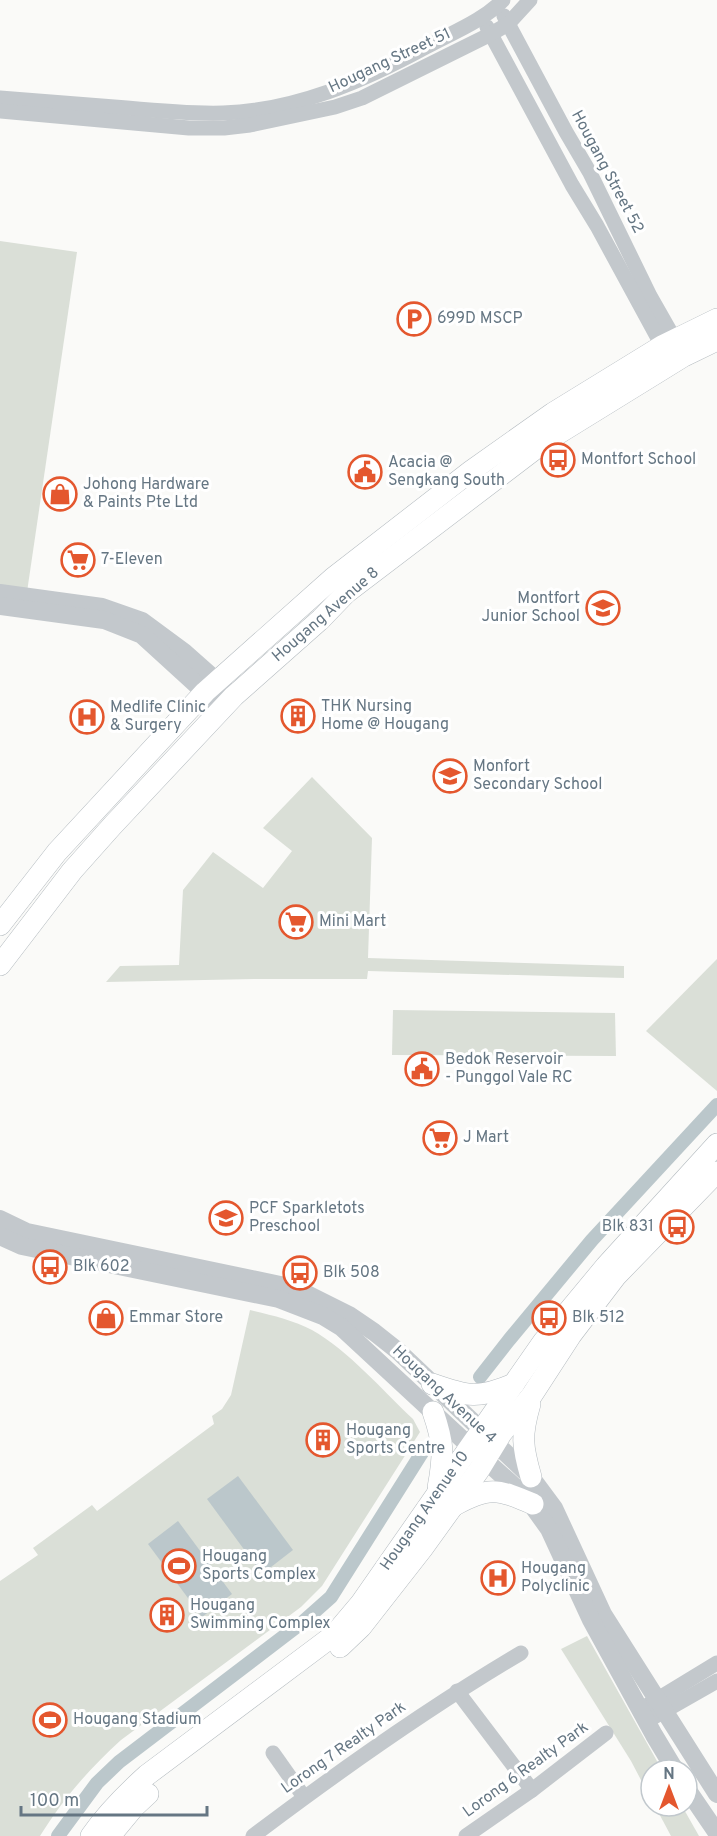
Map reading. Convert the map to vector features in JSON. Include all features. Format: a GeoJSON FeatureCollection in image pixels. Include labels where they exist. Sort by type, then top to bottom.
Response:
{"type":"FeatureCollection","features":[{"type":"Feature","properties":{"kind":"main road","name":"Hougang Avenue 8"},"geometry":{"type":"LineString","coordinates":[[0,965],[72,871],[120,817],[228,702],[321,619],[346,593],[543,442],[717,319]]}},
{"type":"Feature","properties":{"kind":"main road","name":"Hougang Avenue 8"},"geometry":{"type":"LineString","coordinates":[[0,925],[57,852],[210,686],[333,578],[471,471],[553,413],[673,351],[717,340]]}},
{"type":"Feature","properties":{"kind":"main road","name":"Hougang Avenue 10"},"geometry":{"type":"LineString","coordinates":[[523,1389],[543,1342],[606,1266],[717,1144]]}},
{"type":"Feature","properties":{"kind":"main road","name":"Hougang Avenue 10"},"geometry":{"type":"LineString","coordinates":[[91,1836],[100,1822],[126,1794],[147,1776],[334,1635],[445,1500],[523,1389],[571,1335],[616,1276],[717,1172]]}},
{"type":"Feature","properties":{"kind":"main road"},"geometry":{"type":"LineString","coordinates":[[432,1384],[461,1394],[523,1389],[523,1442],[531,1478]]}},
{"type":"Feature","properties":{"kind":"main road"},"geometry":{"type":"LineString","coordinates":[[433,1412],[442,1437],[445,1500],[495,1491],[532,1504]]}},
{"type":"Feature","properties":{"kind":"main road","name":"Hougang Avenue 10"},"geometry":{"type":"LineString","coordinates":[[110,1836],[134,1807],[156,1786],[340,1647],[361,1627],[422,1549],[445,1500]]}},
{"type":"Feature","properties":{"kind":"street","name":"Hougang Street 51"},"geometry":{"type":"LineString","coordinates":[[0,111],[208,129],[250,125],[323,110],[362,98],[491,34],[508,24],[530,0]]}},
{"type":"Feature","properties":{"kind":"street","name":"Hougang Street 51"},"geometry":{"type":"LineString","coordinates":[[0,98],[186,113],[254,110],[306,99],[364,78],[411,56],[481,17],[501,3]]}},
{"type":"Feature","properties":{"kind":"street","name":"Hougang Street 52"},"geometry":{"type":"LineString","coordinates":[[501,3],[508,24],[590,173],[650,296],[673,351]]}},
{"type":"Feature","properties":{"kind":"street","name":"Hougang Street 52"},"geometry":{"type":"LineString","coordinates":[[481,17],[566,175],[673,351]]}},
{"type":"Feature","properties":{"kind":"street"},"geometry":{"type":"LineString","coordinates":[[0,592],[102,607],[142,621],[184,652],[210,686]]}},
{"type":"Feature","properties":{"kind":"street"},"geometry":{"type":"LineString","coordinates":[[0,606],[105,620],[142,635],[228,702]]}},
{"type":"Feature","properties":{"kind":"street","name":"Hougang Avenue 4"},"geometry":{"type":"LineString","coordinates":[[0,1219],[27,1232],[279,1299],[323,1316],[341,1327],[433,1412],[531,1478],[554,1508],[603,1614],[717,1794]]}},
{"type":"Feature","properties":{"kind":"street","name":"Hougang Avenue 4"},"geometry":{"type":"LineString","coordinates":[[0,1236],[22,1246],[285,1286],[349,1315],[374,1332],[432,1384],[532,1504],[549,1529],[591,1620],[668,1758]]}},
{"type":"Feature","properties":{"kind":"street","name":"Lorong 7 Realty Park"},"geometry":{"type":"LineString","coordinates":[[253,1836],[304,1797],[457,1691],[521,1653]]}},
{"type":"Feature","properties":{"kind":"street"},"geometry":{"type":"LineString","coordinates":[[661,1705],[717,1663]]}},
{"type":"Feature","properties":{"kind":"street"},"geometry":{"type":"LineString","coordinates":[[643,1715],[717,1681]]}},
{"type":"Feature","properties":{"kind":"street"},"geometry":{"type":"LineString","coordinates":[[457,1691],[532,1791]]}},
{"type":"Feature","properties":{"kind":"street","name":"Lorong 6 Realty Park"},"geometry":{"type":"LineString","coordinates":[[466,1836],[532,1791],[606,1733]]}},
{"type":"Feature","properties":{"kind":"street"},"geometry":{"type":"LineString","coordinates":[[273,1753],[304,1797]]}},
{"type":"Feature","properties":{"kind":"street"},"geometry":{"type":"LineString","coordinates":[[699,1807],[717,1833]]}},
{"type":"Feature","properties":{"kind":"shaded area"},"geometry":{"type":"Polygon","coordinates":[[[0,241],[77,252],[27,592],[0,588],[0,241]]]}},
{"type":"Feature","properties":{"kind":"shaded area"},"geometry":{"type":"Polygon","coordinates":[[[312,777],[372,838],[368,958],[624,966],[624,978],[368,971],[367,979],[106,982],[120,966],[179,965],[183,890],[213,852],[263,888],[292,851],[263,828],[312,777]]]}},
{"type":"Feature","properties":{"kind":"shaded area"},"geometry":{"type":"Polygon","coordinates":[[[717,959],[717,1091],[646,1031],[717,959]]]}},
{"type":"Feature","properties":{"kind":"shaded area"},"geometry":{"type":"Polygon","coordinates":[[[393,1010],[615,1013],[616,1056],[392,1055],[393,1010]]]}},
{"type":"Feature","properties":{"kind":"shaded area","name":"Hougang Sports Complex"},"geometry":{"type":"Polygon","coordinates":[[[250,1310],[297,1323],[339,1348],[413,1419],[420,1432],[322,1586],[301,1607],[121,1740],[77,1785],[40,1836],[0,1836],[0,1581],[38,1555],[33,1548],[92,1505],[97,1511],[214,1424],[212,1416],[222,1409],[231,1395],[250,1310]]]}},
{"type":"Feature","properties":{"kind":"shaded area"},"geometry":{"type":"Polygon","coordinates":[[[238,1476],[293,1550],[262,1574],[207,1499],[238,1476]]]}},
{"type":"Feature","properties":{"kind":"shaded area"},"geometry":{"type":"Polygon","coordinates":[[[178,1521],[232,1594],[202,1617],[148,1544],[178,1521]]]}},
{"type":"Feature","properties":{"kind":"shaded area"},"geometry":{"type":"Polygon","coordinates":[[[587,1636],[655,1758],[639,1758],[639,1776],[631,1761],[561,1649],[587,1636]]]}},
{"type":"Feature","properties":{"kind":"shaded area"},"geometry":{"type":"Polygon","coordinates":[[[661,1818],[689,1818],[699,1836],[671,1836],[661,1818]]]}},
{"type":"Feature","properties":{"kind":"waterway"},"geometry":{"type":"LineString","coordinates":[[480,1377],[592,1240],[717,1105]]}},
{"type":"Feature","properties":{"kind":"waterway"},"geometry":{"type":"LineString","coordinates":[[58,1836],[97,1783],[119,1762],[304,1621],[331,1597],[423,1451]]}},
{"type":"Feature","properties":{"kind":"place","name":"699D MSCP"},"geometry":{"type":"Point","coordinates":[414,319]}},
{"type":"Feature","properties":{"kind":"place","name":"Montfort School"},"geometry":{"type":"Point","coordinates":[558,460]}},
{"type":"Feature","properties":{"kind":"place","name":"Acacia @ Sengkang South"},"geometry":{"type":"Point","coordinates":[365,472]}},
{"type":"Feature","properties":{"kind":"place","name":"Johong Hardware & Paints Pte Ltd"},"geometry":{"type":"Point","coordinates":[60,494]}},
{"type":"Feature","properties":{"kind":"place","name":"7-Eleven"},"geometry":{"type":"Point","coordinates":[78,560]}},
{"type":"Feature","properties":{"kind":"place","name":"Montfort Junior School"},"geometry":{"type":"Point","coordinates":[603,608]}},
{"type":"Feature","properties":{"kind":"place","name":"THK Nursing Home @ Hougang"},"geometry":{"type":"Point","coordinates":[298,716]}},
{"type":"Feature","properties":{"kind":"place","name":"Medlife Clinic & Surgery"},"geometry":{"type":"Point","coordinates":[87,717]}},
{"type":"Feature","properties":{"kind":"place","name":"Monfort Secondary School"},"geometry":{"type":"Point","coordinates":[450,776]}},
{"type":"Feature","properties":{"kind":"place","name":"Mini Mart"},"geometry":{"type":"Point","coordinates":[296,922]}},
{"type":"Feature","properties":{"kind":"place","name":"Bedok Reservoir - Punggol Vale RC"},"geometry":{"type":"Point","coordinates":[422,1069]}},
{"type":"Feature","properties":{"kind":"place","name":"J Mart"},"geometry":{"type":"Point","coordinates":[440,1138]}},
{"type":"Feature","properties":{"kind":"place","name":"PCF Sparkletots Preschool"},"geometry":{"type":"Point","coordinates":[226,1218]}},
{"type":"Feature","properties":{"kind":"place","name":"Blk 831"},"geometry":{"type":"Point","coordinates":[677,1227]}},
{"type":"Feature","properties":{"kind":"place","name":"Blk 602"},"geometry":{"type":"Point","coordinates":[50,1267]}},
{"type":"Feature","properties":{"kind":"place","name":"Blk 508"},"geometry":{"type":"Point","coordinates":[300,1273]}},
{"type":"Feature","properties":{"kind":"place","name":"Emmar Store"},"geometry":{"type":"Point","coordinates":[106,1318]}},
{"type":"Feature","properties":{"kind":"place","name":"Blk 512"},"geometry":{"type":"Point","coordinates":[549,1318]}},
{"type":"Feature","properties":{"kind":"place","name":"Hougang Sports Centre"},"geometry":{"type":"Point","coordinates":[323,1440]}},
{"type":"Feature","properties":{"kind":"place","name":"Hougang Sports Complex"},"geometry":{"type":"Point","coordinates":[179,1566]}},
{"type":"Feature","properties":{"kind":"place","name":"Hougang Polyclinic"},"geometry":{"type":"Point","coordinates":[498,1578]}},
{"type":"Feature","properties":{"kind":"place","name":"Hougang Swimming Complex"},"geometry":{"type":"Point","coordinates":[167,1615]}},
{"type":"Feature","properties":{"kind":"place","name":"Hougang Stadium"},"geometry":{"type":"Point","coordinates":[50,1720]}}]}
